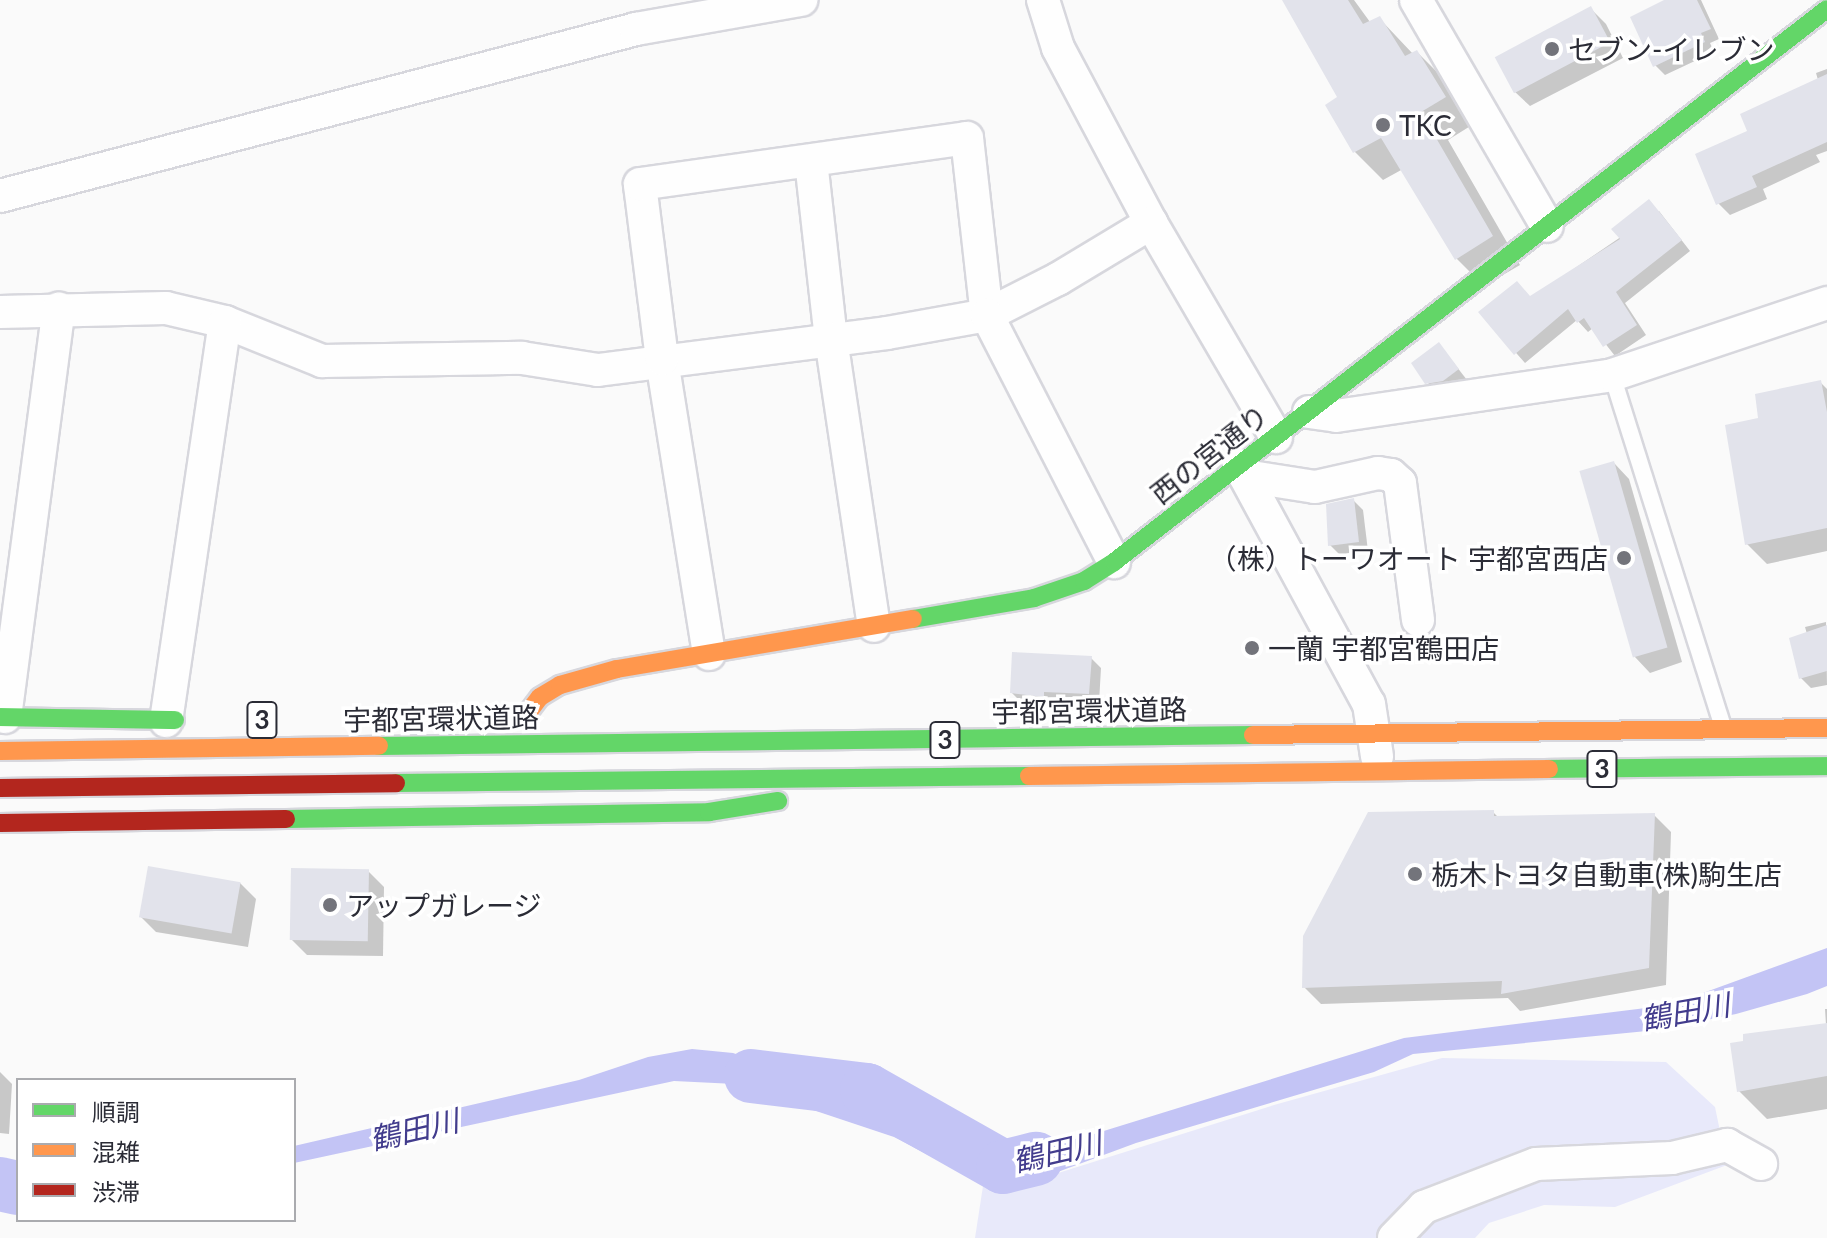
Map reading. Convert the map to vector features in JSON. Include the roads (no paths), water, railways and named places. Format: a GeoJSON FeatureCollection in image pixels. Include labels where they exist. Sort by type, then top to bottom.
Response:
{"type":"FeatureCollection","features":[{"type":"Feature","properties":{"kind":"main road","name":"西の宮通り"},"geometry":{"type":"LineString","coordinates":[[555,718],[516,718],[540,697],[560,685],[617,669],[1034,598],[1084,581],[1242,471],[1276,437],[1827,9]]}},
{"type":"Feature","properties":{"kind":"main road"},"geometry":{"type":"LineString","coordinates":[[3,717],[182,720]]}},
{"type":"Feature","properties":{"kind":"main road","name":"3"},"geometry":{"type":"LineString","coordinates":[[712,723],[790,725],[933,740]]}},
{"type":"Feature","properties":{"kind":"main road","name":"宇都宮環状道路"},"geometry":{"type":"LineString","coordinates":[[0,751],[1827,728]]}},
{"type":"Feature","properties":{"kind":"main road","name":"3"},"geometry":{"type":"LineString","coordinates":[[0,788],[1827,766]]}},
{"type":"Feature","properties":{"kind":"main road","name":"3"},"geometry":{"type":"LineString","coordinates":[[0,823],[709,812],[926,777]]}},
{"type":"Feature","properties":{"kind":"street"},"geometry":{"type":"LineString","coordinates":[[0,196],[636,29],[801,0]]}},
{"type":"Feature","properties":{"kind":"street"},"geometry":{"type":"LineString","coordinates":[[1043,0],[1058,48],[1151,223],[1276,437]]}},
{"type":"Feature","properties":{"kind":"street"},"geometry":{"type":"LineString","coordinates":[[1416,0],[1547,226]]}},
{"type":"Feature","properties":{"kind":"street"},"geometry":{"type":"LineString","coordinates":[[709,654],[662,359],[640,184],[967,138],[987,315],[1114,562]]}},
{"type":"Feature","properties":{"kind":"street"},"geometry":{"type":"LineString","coordinates":[[811,161],[831,339],[874,626]]}},
{"type":"Feature","properties":{"kind":"street"},"geometry":{"type":"LineString","coordinates":[[0,312],[166,308],[225,322],[322,361],[522,358],[598,370],[987,315],[1058,279],[1151,223]]}},
{"type":"Feature","properties":{"kind":"street"},"geometry":{"type":"LineString","coordinates":[[1309,412],[1336,416],[1612,375],[1827,303]]}},
{"type":"Feature","properties":{"kind":"street"},"geometry":{"type":"LineString","coordinates":[[3,717],[59,309]]}},
{"type":"Feature","properties":{"kind":"street"},"geometry":{"type":"LineString","coordinates":[[182,720],[225,322]]}},
{"type":"Feature","properties":{"kind":"street"},"geometry":{"type":"LineString","coordinates":[[1242,471],[1315,487],[1378,473],[1391,475],[1400,483],[1418,620]]}},
{"type":"Feature","properties":{"kind":"street"},"geometry":{"type":"LineString","coordinates":[[1242,471],[1369,704],[1376,735],[1377,772]]}},
{"type":"Feature","properties":{"kind":"street"},"geometry":{"type":"LineString","coordinates":[[1394,1238],[1424,1207],[1536,1164],[1672,1158],[1727,1145],[1761,1164]]}},
{"type":"Feature","properties":{"kind":"lane"},"geometry":{"type":"LineString","coordinates":[[1612,375],[1724,730]]}},
{"type":"Feature","properties":{"kind":"water"},"geometry":{"type":"Polygon","coordinates":[[[1827,948],[1827,986],[1807,994],[1736,1014],[1657,1030],[1413,1054],[1374,1072],[1136,1143],[1036,1180],[951,1167],[894,1137],[735,1084],[674,1081],[296,1163],[296,1146],[579,1080],[648,1057],[692,1049],[733,1053],[858,1096],[957,1145],[1007,1157],[1094,1134],[1404,1038],[1670,1005],[1827,948]]]}},
{"type":"Feature","properties":{"kind":"water"},"geometry":{"type":"Polygon","coordinates":[[[0,1185],[16,1187],[16,1200],[0,1199],[0,1185]]]}},
{"type":"Feature","properties":{"kind":"waterway","name":"鶴田川"},"geometry":{"type":"LineString","coordinates":[[751,1076],[867,1090],[1003,1167],[1036,1159]]}},
{"type":"Feature","properties":{"kind":"waterway","name":"鶴田川"},"geometry":{"type":"LineString","coordinates":[[0,1184],[16,1188]]}},
{"type":"Feature","properties":{"kind":"place","name":"セブン-イレブン"},"geometry":{"type":"Point","coordinates":[1552,49]}},
{"type":"Feature","properties":{"kind":"place","name":"TKC"},"geometry":{"type":"Point","coordinates":[1383,125]}},
{"type":"Feature","properties":{"kind":"place","name":"（株）トーワオート 宇都宮西店"},"geometry":{"type":"Point","coordinates":[1624,558]}},
{"type":"Feature","properties":{"kind":"place","name":"一蘭 宇都宮鶴田店"},"geometry":{"type":"Point","coordinates":[1252,648]}},
{"type":"Feature","properties":{"kind":"place","name":"栃木トヨタ自動車(株)駒生店"},"geometry":{"type":"Point","coordinates":[1415,874]}},
{"type":"Feature","properties":{"kind":"place","name":"アップガレージ"},"geometry":{"type":"Point","coordinates":[330,905]}}]}
